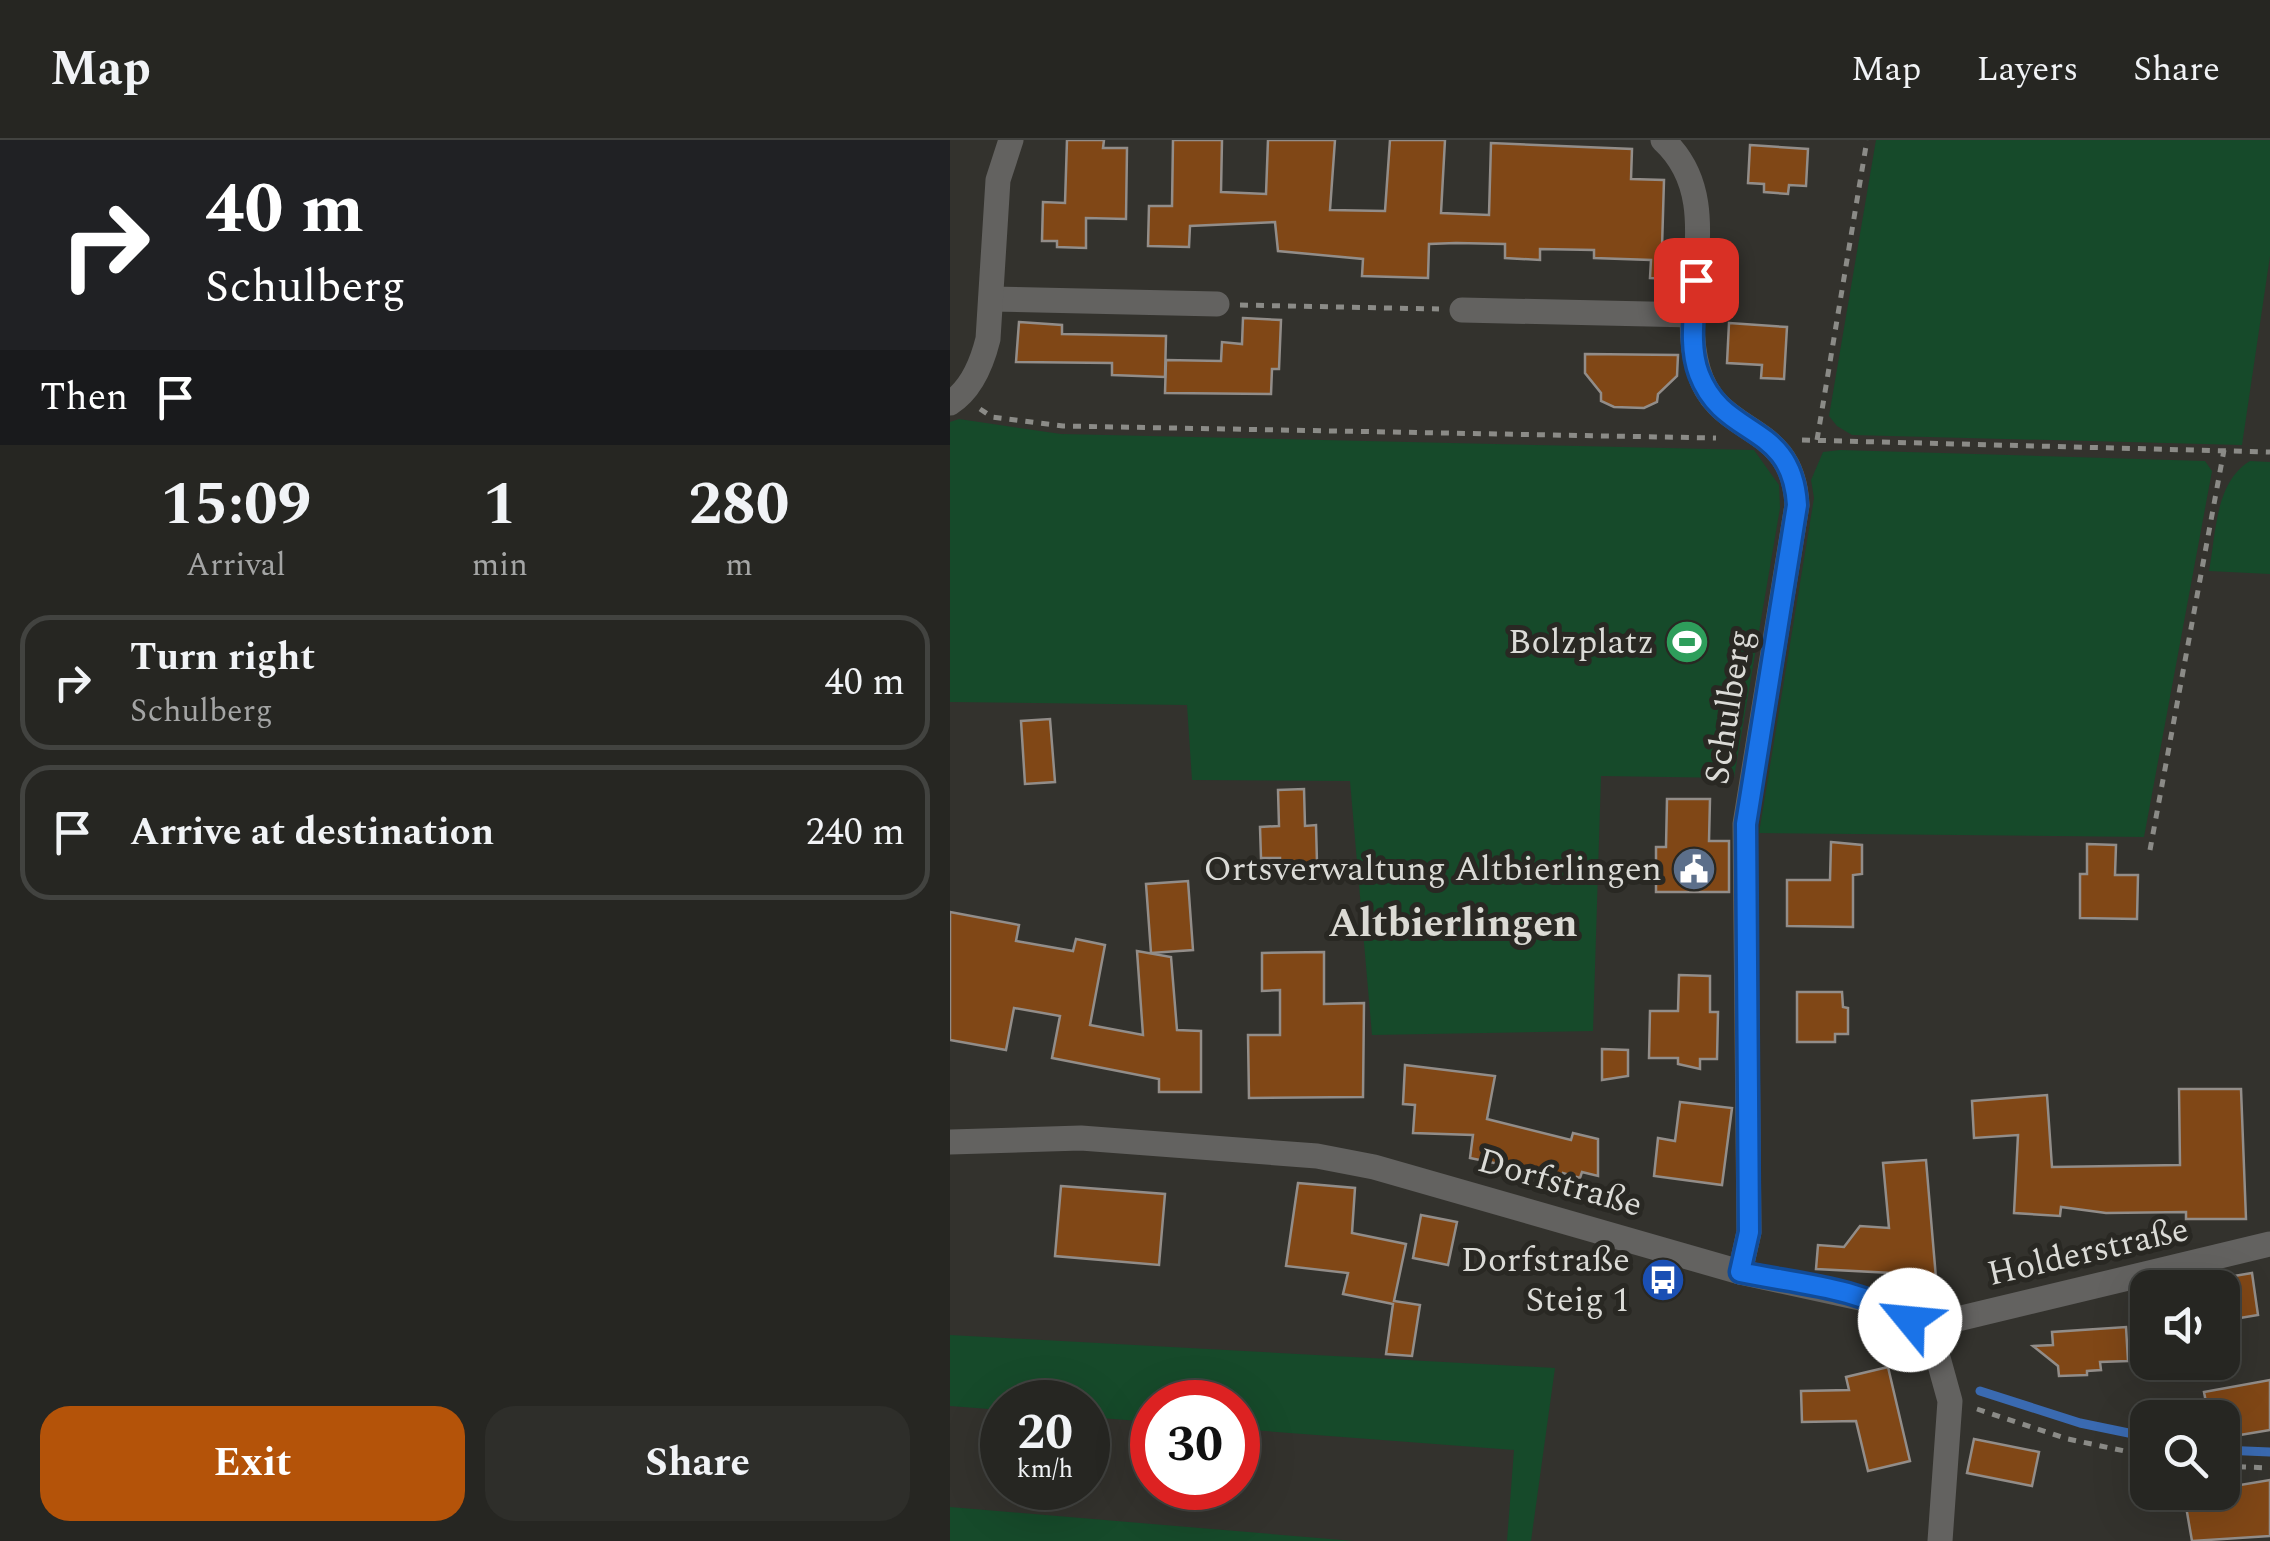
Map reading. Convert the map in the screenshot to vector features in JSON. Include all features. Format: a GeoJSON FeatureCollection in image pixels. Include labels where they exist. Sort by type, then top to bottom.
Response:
{"type":"FeatureCollection","features":[{"type":"Feature","properties":{"kind":"street"},"geometry":{"type":"LineString","coordinates":[[955,400],[982,362],[991,299],[998,180],[1011,140]]}},
{"type":"Feature","properties":{"kind":"street","name":"Schulberg"},"geometry":{"type":"LineString","coordinates":[[1662,140],[1692,181],[1698,212],[1693,346],[1710,396],[1740,424],[1767,438],[1783,453],[1796,486],[1797,505],[1746,824],[1749,1232],[1740,1272]]}},
{"type":"Feature","properties":{"kind":"street"},"geometry":{"type":"LineString","coordinates":[[991,299],[1217,304]]}},
{"type":"Feature","properties":{"kind":"street"},"geometry":{"type":"LineString","coordinates":[[1462,310],[1694,315]]}},
{"type":"Feature","properties":{"kind":"street","name":"Dorfstraße"},"geometry":{"type":"LineString","coordinates":[[950,1142],[1082,1138],[1318,1156],[1392,1172],[1740,1272],[1858,1294],[1883,1302],[1926,1335]]}},
{"type":"Feature","properties":{"kind":"street","name":"Holderstraße"},"geometry":{"type":"LineString","coordinates":[[1926,1335],[1945,1322],[2270,1244]]}},
{"type":"Feature","properties":{"kind":"street"},"geometry":{"type":"LineString","coordinates":[[1926,1335],[1937,1354],[1950,1401],[1940,1541]]}},
{"type":"Feature","properties":{"kind":"path"},"geometry":{"type":"LineString","coordinates":[[1817,440],[1868,140]]}},
{"type":"Feature","properties":{"kind":"path"},"geometry":{"type":"LineString","coordinates":[[1217,304],[1462,310]]}},
{"type":"Feature","properties":{"kind":"path"},"geometry":{"type":"LineString","coordinates":[[955,400],[992,417],[1063,426],[1767,438],[2270,452]]}},
{"type":"Feature","properties":{"kind":"path"},"geometry":{"type":"LineString","coordinates":[[2150,850],[2224,450]]}},
{"type":"Feature","properties":{"kind":"path"},"geometry":{"type":"LineString","coordinates":[[1950,1401],[2068,1439],[2130,1452]]}},
{"type":"Feature","properties":{"kind":"path"},"geometry":{"type":"LineString","coordinates":[[2240,1467],[2270,1468]]}},
{"type":"Feature","properties":{"kind":"green space"},"geometry":{"type":"Polygon","coordinates":[[[1876,140],[2270,140],[2270,256],[2242,445],[1852,435],[1837,426],[1829,416],[1876,140]]]}},
{"type":"Feature","properties":{"kind":"green space"},"geometry":{"type":"Polygon","coordinates":[[[959,419],[1061,434],[1754,450],[1779,485],[1780,508],[1734,778],[1601,776],[1593,1031],[1372,1035],[1350,781],[1192,780],[1187,705],[950,702],[950,422],[959,419]]]}},
{"type":"Feature","properties":{"kind":"green space"},"geometry":{"type":"Polygon","coordinates":[[[1823,452],[2205,461],[2212,471],[2144,837],[1759,833],[1814,498],[1811,480],[1823,452]]]}},
{"type":"Feature","properties":{"kind":"green space"},"geometry":{"type":"Polygon","coordinates":[[[2250,461],[2270,462],[2270,574],[2209,571],[2223,495],[2238,470],[2250,461]]]}},
{"type":"Feature","properties":{"kind":"green space"},"geometry":{"type":"Polygon","coordinates":[[[950,1335],[1555,1368],[1531,1541],[1507,1541],[1514,1450],[1260,1431],[1260,1380],[1130,1380],[1130,1420],[1110,1419],[1110,1380],[980,1380],[980,1408],[950,1406],[950,1335]]]}},
{"type":"Feature","properties":{"kind":"green space"},"geometry":{"type":"Polygon","coordinates":[[[950,1507],[1354,1541],[950,1541],[950,1507]]]}},
{"type":"Feature","properties":{"kind":"building"},"geometry":{"type":"Polygon","coordinates":[[[1067,140],[1104,140],[1103,148],[1127,148],[1126,219],[1086,218],[1086,248],[1057,247],[1057,241],[1042,241],[1043,202],[1065,203],[1067,140]]]}},
{"type":"Feature","properties":{"kind":"building"},"geometry":{"type":"Polygon","coordinates":[[[1173,140],[1222,140],[1221,192],[1266,194],[1268,140],[1335,140],[1330,210],[1385,211],[1390,140],[1445,140],[1441,213],[1489,215],[1491,143],[1632,149],[1631,179],[1664,180],[1662,248],[1677,249],[1677,279],[1650,278],[1651,260],[1594,258],[1594,250],[1540,249],[1540,260],[1505,258],[1505,244],[1456,243],[1429,244],[1428,278],[1362,276],[1363,259],[1278,251],[1275,222],[1190,226],[1189,247],[1148,246],[1149,206],[1172,206],[1173,140]]]}},
{"type":"Feature","properties":{"kind":"building"},"geometry":{"type":"Polygon","coordinates":[[[1750,145],[1808,149],[1806,186],[1789,185],[1788,194],[1764,192],[1764,184],[1748,183],[1750,145]]]}},
{"type":"Feature","properties":{"kind":"building"},"geometry":{"type":"Polygon","coordinates":[[[1243,318],[1281,320],[1279,369],[1272,369],[1271,394],[1165,393],[1166,360],[1221,361],[1222,342],[1242,344],[1243,318]]]}},
{"type":"Feature","properties":{"kind":"building"},"geometry":{"type":"Polygon","coordinates":[[[1019,322],[1062,325],[1062,334],[1166,336],[1165,377],[1112,375],[1112,363],[1016,362],[1019,322]]]}},
{"type":"Feature","properties":{"kind":"building"},"geometry":{"type":"Polygon","coordinates":[[[1729,323],[1787,327],[1784,379],[1761,378],[1762,365],[1727,363],[1729,323]]]}},
{"type":"Feature","properties":{"kind":"building"},"geometry":{"type":"Polygon","coordinates":[[[1585,354],[1678,355],[1677,376],[1658,394],[1657,402],[1644,408],[1614,407],[1601,401],[1601,393],[1585,373],[1585,354]]]}},
{"type":"Feature","properties":{"kind":"building"},"geometry":{"type":"Polygon","coordinates":[[[1050,719],[1055,782],[1025,784],[1021,721],[1050,719]]]}},
{"type":"Feature","properties":{"kind":"building"},"geometry":{"type":"Polygon","coordinates":[[[1304,789],[1305,826],[1316,825],[1317,863],[1280,864],[1280,858],[1261,858],[1260,827],[1279,826],[1278,790],[1304,789]]]}},
{"type":"Feature","properties":{"kind":"building","name":"Ortsverwaltung Altbierlingen"},"geometry":{"type":"Polygon","coordinates":[[[1667,799],[1710,799],[1709,841],[1729,841],[1729,892],[1656,892],[1656,847],[1666,847],[1667,799]]]}},
{"type":"Feature","properties":{"kind":"building"},"geometry":{"type":"Polygon","coordinates":[[[1831,842],[1862,845],[1862,874],[1853,875],[1853,927],[1787,926],[1787,880],[1830,880],[1831,842]]]}},
{"type":"Feature","properties":{"kind":"building"},"geometry":{"type":"Polygon","coordinates":[[[2087,844],[2116,845],[2115,875],[2138,875],[2137,919],[2080,918],[2080,874],[2087,874],[2087,844]]]}},
{"type":"Feature","properties":{"kind":"building"},"geometry":{"type":"Polygon","coordinates":[[[1188,881],[1193,950],[1151,953],[1146,884],[1188,881]]]}},
{"type":"Feature","properties":{"kind":"building"},"geometry":{"type":"Polygon","coordinates":[[[950,912],[1019,925],[1016,941],[1073,951],[1076,939],[1105,945],[1090,1025],[1143,1035],[1137,951],[1171,957],[1177,1030],[1201,1031],[1201,1092],[1159,1092],[1159,1079],[1052,1058],[1060,1016],[1014,1008],[1006,1050],[950,1040],[950,912]]]}},
{"type":"Feature","properties":{"kind":"building"},"geometry":{"type":"Polygon","coordinates":[[[1324,952],[1324,1004],[1364,1003],[1363,1097],[1249,1098],[1248,1035],[1280,1035],[1280,990],[1262,991],[1262,953],[1324,952]]]}},
{"type":"Feature","properties":{"kind":"building"},"geometry":{"type":"Polygon","coordinates":[[[1679,975],[1710,976],[1710,1012],[1718,1012],[1717,1059],[1700,1059],[1700,1069],[1678,1064],[1678,1058],[1649,1058],[1650,1011],[1678,1011],[1679,975]]]}},
{"type":"Feature","properties":{"kind":"building"},"geometry":{"type":"Polygon","coordinates":[[[1797,992],[1842,992],[1843,1007],[1848,1008],[1848,1034],[1835,1034],[1835,1042],[1797,1042],[1797,992]]]}},
{"type":"Feature","properties":{"kind":"building"},"geometry":{"type":"Polygon","coordinates":[[[1602,1049],[1628,1050],[1628,1076],[1602,1080],[1602,1049]]]}},
{"type":"Feature","properties":{"kind":"building"},"geometry":{"type":"Polygon","coordinates":[[[1405,1065],[1495,1076],[1487,1119],[1571,1140],[1573,1133],[1598,1139],[1598,1176],[1582,1172],[1580,1178],[1563,1173],[1562,1177],[1470,1158],[1473,1135],[1413,1133],[1415,1105],[1403,1104],[1405,1065]]]}},
{"type":"Feature","properties":{"kind":"building"},"geometry":{"type":"Polygon","coordinates":[[[2179,1089],[2241,1089],[2246,1219],[2186,1219],[2186,1212],[2106,1213],[2061,1207],[2060,1216],[2014,1213],[2018,1135],[1974,1138],[1972,1101],[2047,1095],[2052,1167],[2180,1165],[2179,1089]]]}},
{"type":"Feature","properties":{"kind":"building"},"geometry":{"type":"Polygon","coordinates":[[[1680,1102],[1732,1108],[1722,1185],[1654,1176],[1658,1138],[1675,1141],[1680,1102]]]}},
{"type":"Feature","properties":{"kind":"building"},"geometry":{"type":"Polygon","coordinates":[[[1926,1160],[1937,1290],[1894,1290],[1892,1273],[1816,1269],[1818,1245],[1844,1247],[1860,1226],[1889,1228],[1883,1163],[1926,1160]]]}},
{"type":"Feature","properties":{"kind":"building"},"geometry":{"type":"Polygon","coordinates":[[[1298,1183],[1355,1188],[1352,1233],[1406,1244],[1394,1301],[1420,1305],[1412,1356],[1386,1354],[1393,1304],[1343,1294],[1348,1273],[1286,1266],[1298,1183]]]}},
{"type":"Feature","properties":{"kind":"building"},"geometry":{"type":"Polygon","coordinates":[[[1061,1186],[1165,1194],[1159,1265],[1055,1256],[1061,1186]]]}},
{"type":"Feature","properties":{"kind":"building"},"geometry":{"type":"Polygon","coordinates":[[[1421,1215],[1457,1222],[1448,1265],[1413,1258],[1421,1215]]]}},
{"type":"Feature","properties":{"kind":"building"},"geometry":{"type":"Polygon","coordinates":[[[2252,1273],[2258,1315],[2240,1318],[2240,1275],[2252,1273]]]}},
{"type":"Feature","properties":{"kind":"building"},"geometry":{"type":"Polygon","coordinates":[[[2126,1327],[2128,1361],[2100,1362],[2101,1370],[2087,1371],[2087,1375],[2059,1376],[2058,1366],[2033,1346],[2053,1345],[2052,1332],[2126,1327]]]}},
{"type":"Feature","properties":{"kind":"building"},"geometry":{"type":"Polygon","coordinates":[[[1888,1367],[1910,1461],[1868,1471],[1856,1421],[1802,1422],[1801,1391],[1849,1390],[1846,1377],[1888,1367]]]}},
{"type":"Feature","properties":{"kind":"building"},"geometry":{"type":"Polygon","coordinates":[[[2270,1380],[2270,1430],[2240,1435],[2240,1400],[2206,1400],[2204,1392],[2270,1380]]]}},
{"type":"Feature","properties":{"kind":"building"},"geometry":{"type":"Polygon","coordinates":[[[1974,1439],[2039,1452],[2032,1486],[1967,1473],[1974,1439]]]}},
{"type":"Feature","properties":{"kind":"building"},"geometry":{"type":"Polygon","coordinates":[[[2270,1480],[2270,1536],[2192,1541],[2187,1510],[2240,1510],[2240,1485],[2270,1480]]]}},
{"type":"Feature","properties":{"kind":"waterway"},"geometry":{"type":"LineString","coordinates":[[1980,1391],[2080,1423],[2130,1433]]}},
{"type":"Feature","properties":{"kind":"waterway"},"geometry":{"type":"LineString","coordinates":[[2240,1451],[2270,1452]]}},
{"type":"Feature","properties":{"kind":"place","name":"Bolzplatz"},"geometry":{"type":"Point","coordinates":[1687,642]}},
{"type":"Feature","properties":{"kind":"place","name":"Ortsverwaltung Altbierlingen"},"geometry":{"type":"Point","coordinates":[1694,869]}},
{"type":"Feature","properties":{"kind":"place","name":"Dorfstraße Steig 1"},"geometry":{"type":"Point","coordinates":[1663,1280]}},
{"type":"Feature","properties":{"kind":"district","name":"Altbierlingen"},"geometry":{"type":"Point","coordinates":[1453,924]}},
{"type":"Feature","properties":{"kind":"route"},"geometry":{"type":"LineString","coordinates":[[1696,280],[1693,346],[1698,372],[1710,396],[1724,410],[1783,453],[1796,486],[1797,505],[1746,824],[1749,1232],[1740,1272],[1858,1294],[1883,1302],[1910,1320]]}}]}
